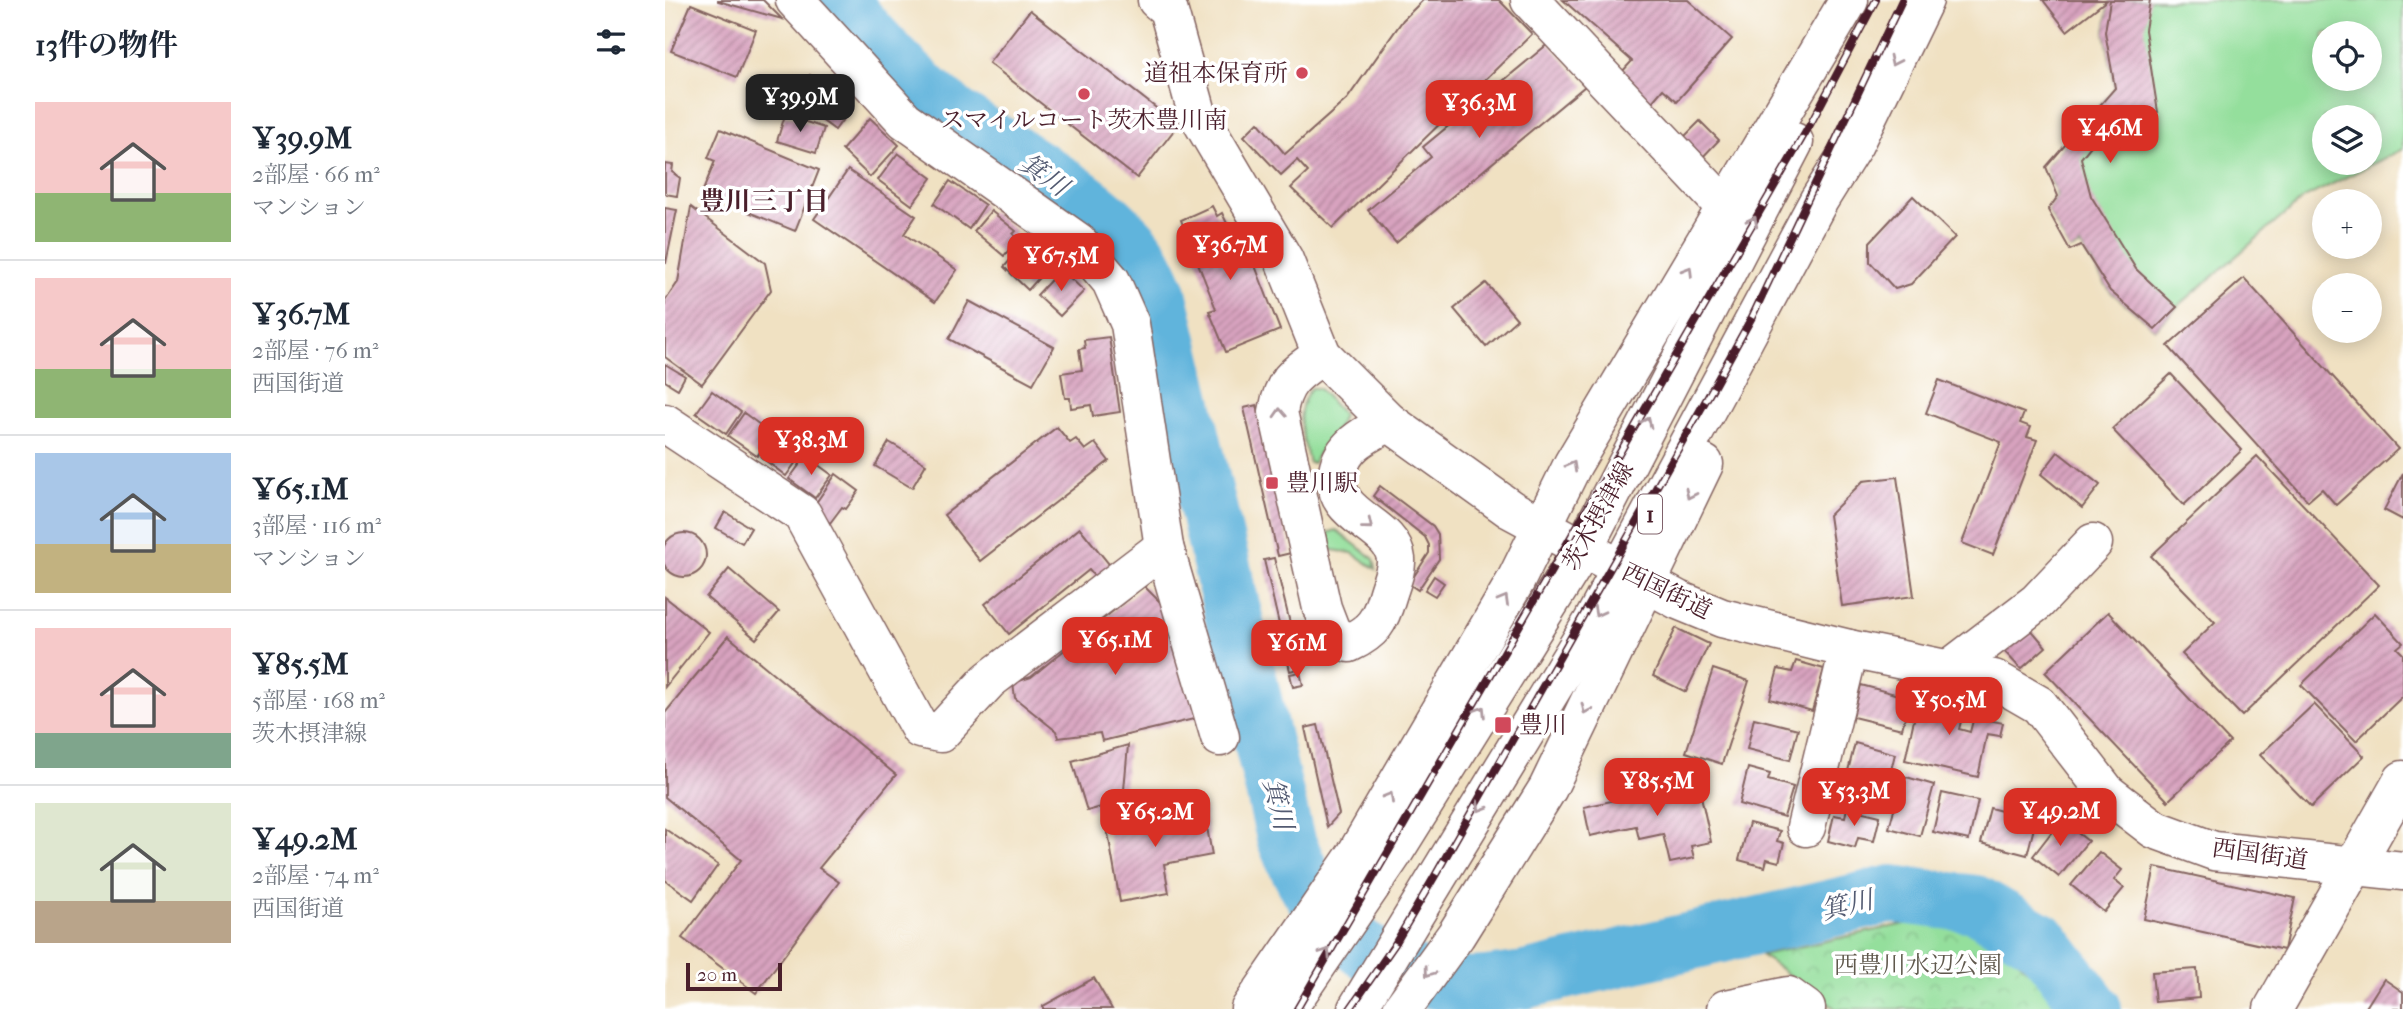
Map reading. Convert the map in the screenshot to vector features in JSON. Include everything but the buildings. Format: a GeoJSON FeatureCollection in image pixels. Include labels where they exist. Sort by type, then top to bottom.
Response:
{"type":"FeatureCollection","features":[{"type":"Feature","properties":{"kind":"street"},"geometry":{"type":"LineString","coordinates":[[795,0],[905,120],[1078,242],[1111,281],[1130,324],[1164,547],[1220,737]]}},
{"type":"Feature","properties":{"kind":"street","name":"西国街道"},"geometry":{"type":"LineString","coordinates":[[1157,0],[1168,9],[1197,113],[1284,260],[1322,355],[1389,422],[1540,527],[1678,600],[1722,618],[1849,649],[1994,679],[2039,705],[2107,793],[2154,829],[2214,851],[2403,871]]}},
{"type":"Feature","properties":{"kind":"street"},"geometry":{"type":"LineString","coordinates":[[1530,0],[1726,208]]}},
{"type":"Feature","properties":{"kind":"street"},"geometry":{"type":"LineString","coordinates":[[1250,1009],[1355,856],[1514,582],[1573,464],[1849,0]]}},
{"type":"Feature","properties":{"kind":"street","name":"茨木摂津線"},"geometry":{"type":"LineString","coordinates":[[1287,1009],[1394,852],[1583,549],[1868,0]]}},
{"type":"Feature","properties":{"kind":"street","name":"1"},"geometry":{"type":"LineString","coordinates":[[1402,1009],[1456,935],[1548,788],[1635,575],[1854,144],[1924,0]]}},
{"type":"Feature","properties":{"kind":"street"},"geometry":{"type":"LineString","coordinates":[[1322,355],[1295,373],[1281,390],[1278,412],[1322,608],[1332,634],[1349,643],[1370,633],[1384,607],[1397,560],[1390,542],[1347,508],[1335,482],[1341,457],[1359,438],[1389,422]]}},
{"type":"Feature","properties":{"kind":"street"},"geometry":{"type":"LineString","coordinates":[[665,423],[802,514],[920,729],[940,733],[989,680],[1164,547]]}},
{"type":"Feature","properties":{"kind":"street"},"geometry":{"type":"LineString","coordinates":[[1948,670],[2037,602],[2093,543]]}},
{"type":"Feature","properties":{"kind":"street","name":"茨木摂津線"},"geometry":{"type":"LineString","coordinates":[[1357,1009],[1592,623],[1635,575]]}},
{"type":"Feature","properties":{"kind":"street"},"geometry":{"type":"LineString","coordinates":[[1806,827],[1849,649]]}},
{"type":"Feature","properties":{"kind":"street"},"geometry":{"type":"LineString","coordinates":[[2273,1009],[2403,780]]}},
{"type":"Feature","properties":{"kind":"street"},"geometry":{"type":"LineString","coordinates":[[1726,1009],[1787,996],[1806,1009]]}},
{"type":"Feature","properties":{"kind":"green space"},"geometry":{"type":"Polygon","coordinates":[[[2110,0],[2403,0],[2403,149],[2382,159],[2382,105],[2312,105],[2312,175],[2350,175],[2322,189],[2312,189],[2312,194],[2177,307],[2155,329],[2110,291],[2081,246],[2070,250],[2048,210],[2057,196],[2046,167],[2115,88],[2105,32],[2110,0]]]}},
{"type":"Feature","properties":{"kind":"green space"},"geometry":{"type":"Polygon","coordinates":[[[1311,388],[1319,388],[1343,415],[1313,463],[1309,463],[1300,416],[1311,388]]]}},
{"type":"Feature","properties":{"kind":"green space"},"geometry":{"type":"Polygon","coordinates":[[[1336,530],[1374,559],[1376,569],[1352,553],[1332,550],[1328,533],[1336,530]]]}},
{"type":"Feature","properties":{"kind":"green space","name":"西豊川水辺公園"},"geometry":{"type":"Polygon","coordinates":[[[1914,922],[1955,924],[1996,942],[2074,1009],[1836,1009],[1761,955],[1914,922]]]}},
{"type":"Feature","properties":{"kind":"waterway","name":"箕川"},"geometry":{"type":"LineString","coordinates":[[839,0],[908,77],[924,91],[956,117],[1094,209],[1133,246],[1144,263],[1158,293],[1285,837],[1313,894],[1330,918],[1350,938],[1372,955],[1398,968],[1460,985],[1484,985],[1525,980],[1892,894],[1976,904],[2042,942],[2093,1009]]}},
{"type":"Feature","properties":{"kind":"railway"},"geometry":{"type":"LineString","coordinates":[[1297,1009],[1811,123],[1876,0]]}},
{"type":"Feature","properties":{"kind":"railway"},"geometry":{"type":"LineString","coordinates":[[1350,1009],[1395,944],[1436,874],[1752,317],[1902,0]]}},
{"type":"Feature","properties":{"kind":"place","name":"道祖本保育所"},"geometry":{"type":"Point","coordinates":[1302,73]}},
{"type":"Feature","properties":{"kind":"place","name":"スマイルコート茨木豊川南"},"geometry":{"type":"Point","coordinates":[1084,94]}},
{"type":"Feature","properties":{"kind":"place","name":"豊川駅"},"geometry":{"type":"Point","coordinates":[1272,483]}},
{"type":"Feature","properties":{"kind":"place","name":"豊川"},"geometry":{"type":"Point","coordinates":[1503,725]}},
{"type":"Feature","properties":{"kind":"district","name":"豊川三丁目"},"geometry":{"type":"Point","coordinates":[764,201]}}]}
